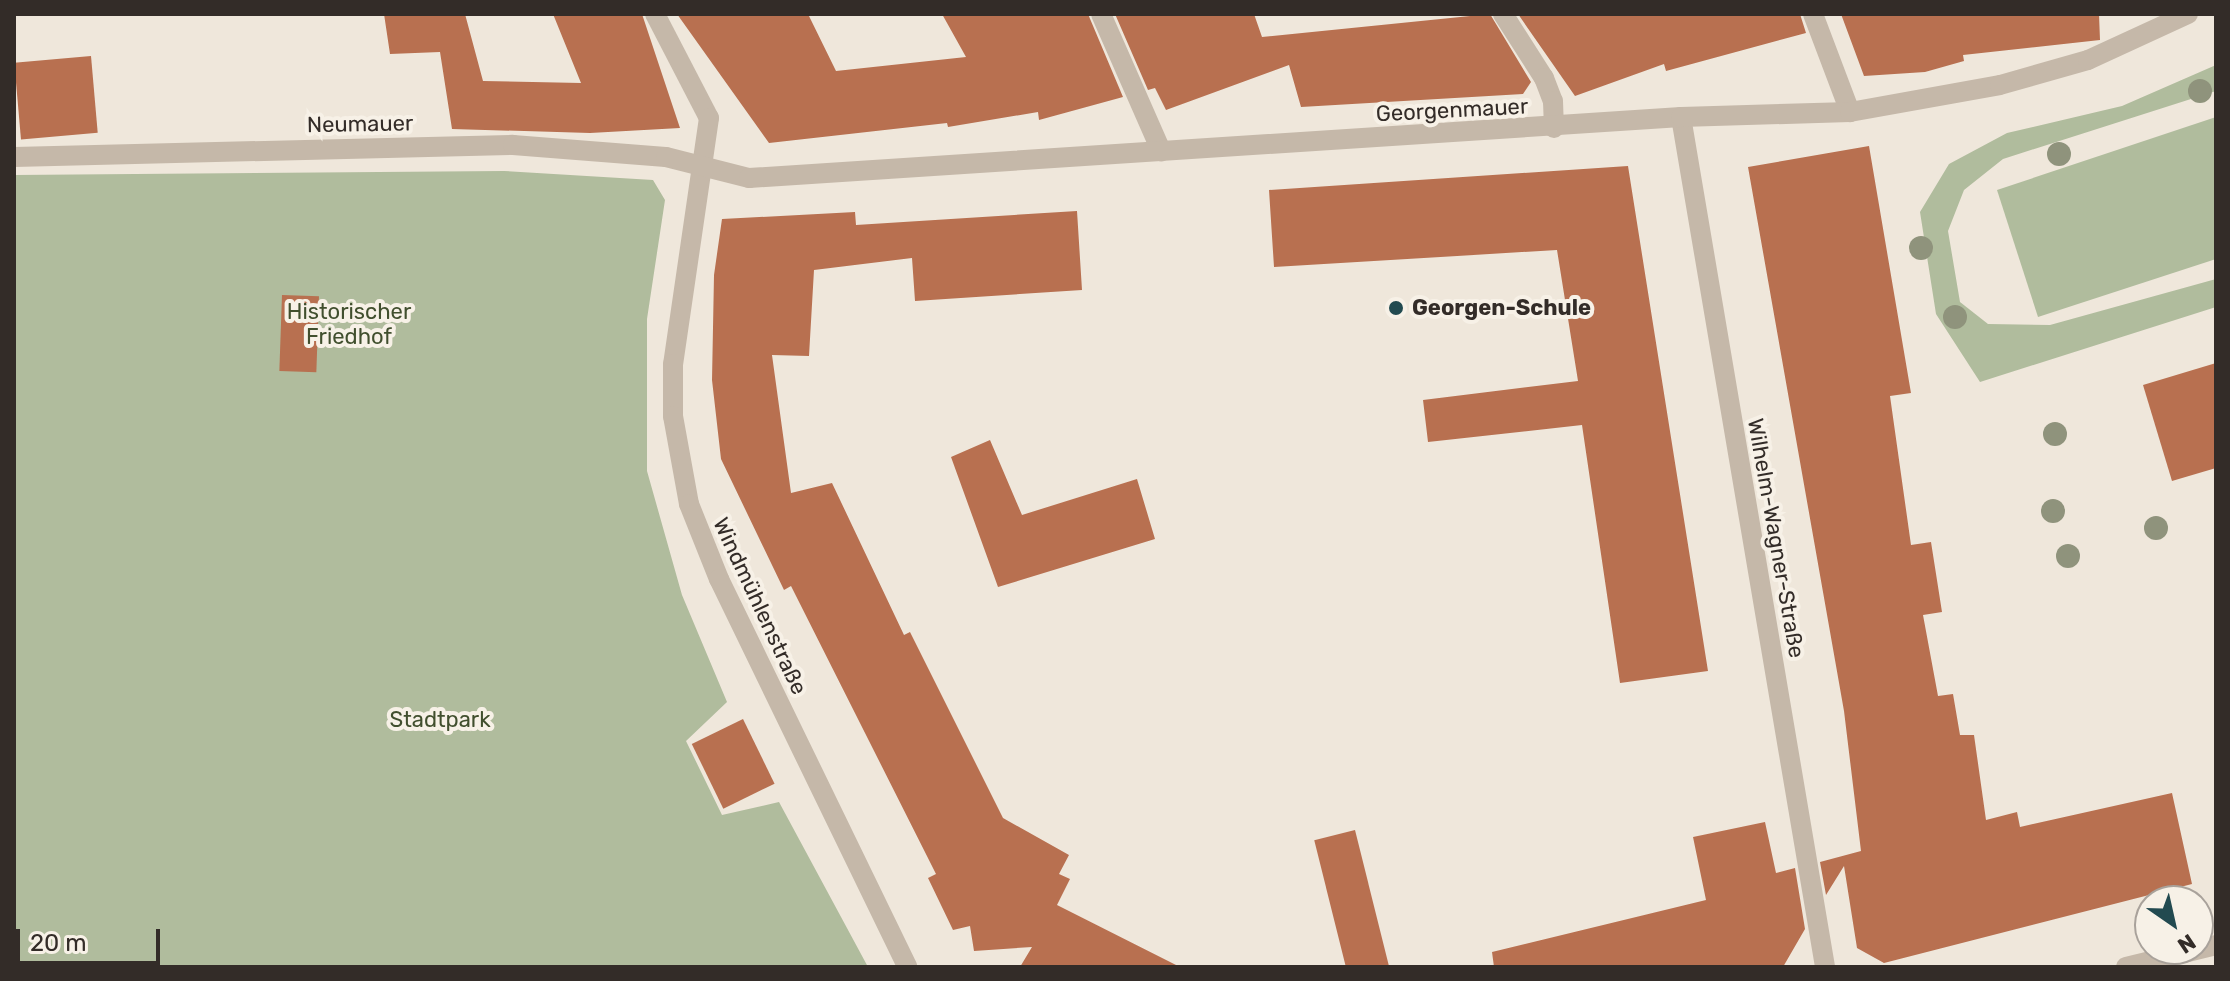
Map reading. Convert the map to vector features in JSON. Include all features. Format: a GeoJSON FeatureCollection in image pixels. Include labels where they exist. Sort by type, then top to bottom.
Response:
{"type":"FeatureCollection","features":[{"type":"Feature","properties":{"kind":"street","name":"Windmühlenstraße"},"geometry":{"type":"LineString","coordinates":[[655,14],[709,118],[705,171],[684,268],[673,364],[673,416],[689,504],[719,579],[907,967]]}},
{"type":"Feature","properties":{"kind":"street"},"geometry":{"type":"LineString","coordinates":[[1101,14],[1161,151]]}},
{"type":"Feature","properties":{"kind":"street"},"geometry":{"type":"LineString","coordinates":[[1503,14],[1544,78],[1553,101],[1554,128]]}},
{"type":"Feature","properties":{"kind":"street"},"geometry":{"type":"LineString","coordinates":[[1813,14],[1850,112]]}},
{"type":"Feature","properties":{"kind":"street","name":"Georgenmauer"},"geometry":{"type":"LineString","coordinates":[[705,171],[749,178],[1554,128],[1681,117],[1850,112],[2015,81],[2088,60],[2188,14]]}},
{"type":"Feature","properties":{"kind":"street","name":"Wilhelm-Wagner-Straße"},"geometry":{"type":"LineString","coordinates":[[1681,117],[1825,967]]}},
{"type":"Feature","properties":{"kind":"street","name":"Neumauer"},"geometry":{"type":"LineString","coordinates":[[14,157],[513,145],[666,157],[705,171]]}},
{"type":"Feature","properties":{"kind":"street"},"geometry":{"type":"LineString","coordinates":[[2126,967],[2216,945]]}},
{"type":"Feature","properties":{"kind":"green space"},"geometry":{"type":"Polygon","coordinates":[[[2216,65],[2216,91],[2003,159],[1964,190],[1948,231],[1960,302],[1988,324],[2050,325],[2216,279],[2216,307],[1980,382],[1936,314],[1920,212],[1949,164],[2007,133],[2122,106],[2216,65]]]}},
{"type":"Feature","properties":{"kind":"green space"},"geometry":{"type":"Polygon","coordinates":[[[2216,117],[2216,259],[2038,317],[1997,190],[2216,117]]]}},
{"type":"Feature","properties":{"kind":"green space","name":"Stadtpark"},"geometry":{"type":"Polygon","coordinates":[[[504,171],[653,180],[665,200],[647,319],[647,471],[682,595],[727,702],[686,741],[722,815],[779,802],[868,967],[14,967],[14,175],[504,171]]]}},
{"type":"Feature","properties":{"kind":"building"},"geometry":{"type":"Polygon","coordinates":[[[384,14],[465,14],[483,81],[581,83],[553,14],[642,14],[680,128],[590,133],[452,129],[440,52],[390,54],[384,14]]]}},
{"type":"Feature","properties":{"kind":"building"},"geometry":{"type":"Polygon","coordinates":[[[677,14],[808,14],[836,71],[966,57],[942,14],[1088,14],[1123,97],[1039,120],[1038,112],[948,127],[947,123],[769,143],[677,14]]]}},
{"type":"Feature","properties":{"kind":"building"},"geometry":{"type":"Polygon","coordinates":[[[1115,14],[1254,14],[1262,37],[1490,14],[1531,82],[1523,94],[1301,107],[1289,65],[1166,110],[1155,88],[1148,90],[1115,14]]]}},
{"type":"Feature","properties":{"kind":"building"},"geometry":{"type":"Polygon","coordinates":[[[1518,14],[1800,14],[1806,33],[1666,71],[1664,64],[1575,96],[1518,14]]]}},
{"type":"Feature","properties":{"kind":"building"},"geometry":{"type":"Polygon","coordinates":[[[1841,14],[2099,14],[2100,40],[1963,55],[1964,61],[1925,72],[1864,76],[1841,14]]]}},
{"type":"Feature","properties":{"kind":"building"},"geometry":{"type":"Polygon","coordinates":[[[91,56],[98,133],[21,139],[14,63],[91,56]]]}},
{"type":"Feature","properties":{"kind":"building"},"geometry":{"type":"Polygon","coordinates":[[[1869,146],[1911,393],[1890,396],[1911,545],[1931,542],[1942,612],[1923,615],[1938,696],[1953,694],[1960,735],[1974,735],[1986,820],[2017,812],[2020,827],[2172,793],[2192,884],[2134,885],[2134,899],[1884,963],[1857,948],[1844,866],[1826,895],[1820,862],[1861,851],[1844,711],[1748,167],[1869,146]]]}},
{"type":"Feature","properties":{"kind":"building"},"geometry":{"type":"Polygon","coordinates":[[[1628,166],[1708,671],[1620,683],[1582,425],[1428,442],[1423,400],[1578,381],[1557,250],[1274,267],[1269,190],[1628,166]]]}},
{"type":"Feature","properties":{"kind":"building"},"geometry":{"type":"Polygon","coordinates":[[[1077,211],[1082,290],[915,301],[912,258],[814,270],[809,356],[772,355],[791,493],[832,483],[904,635],[910,632],[1003,818],[1069,855],[1059,874],[1070,879],[1057,905],[1180,967],[1020,967],[1032,947],[974,951],[970,926],[953,930],[928,878],[936,874],[791,586],[784,590],[721,459],[712,380],[714,275],[722,219],[855,212],[856,225],[1077,211]]]}},
{"type":"Feature","properties":{"kind":"building"},"geometry":{"type":"Polygon","coordinates":[[[282,295],[319,296],[316,372],[279,371],[282,295]]]}},
{"type":"Feature","properties":{"kind":"building"},"geometry":{"type":"Polygon","coordinates":[[[2216,363],[2216,468],[2172,481],[2143,385],[2216,363]]]}},
{"type":"Feature","properties":{"kind":"building"},"geometry":{"type":"Polygon","coordinates":[[[990,440],[1022,515],[1137,479],[1155,539],[998,587],[951,457],[990,440]]]}},
{"type":"Feature","properties":{"kind":"building"},"geometry":{"type":"Polygon","coordinates":[[[743,719],[775,784],[723,809],[692,744],[743,719]]]}},
{"type":"Feature","properties":{"kind":"building"},"geometry":{"type":"Polygon","coordinates":[[[1765,822],[1776,873],[1795,868],[1805,929],[1783,967],[1494,967],[1492,952],[1706,900],[1693,837],[1765,822]]]}},
{"type":"Feature","properties":{"kind":"building"},"geometry":{"type":"Polygon","coordinates":[[[1355,830],[1389,967],[1346,967],[1314,840],[1355,830]]]}},
{"type":"Feature","properties":{"kind":"place","name":"Georgen-Schule"},"geometry":{"type":"Point","coordinates":[1396,308]}},
{"type":"Feature","properties":{"kind":"park label","name":"Historischer Friedhof"},"geometry":{"type":"Point","coordinates":[349,324]}}]}
